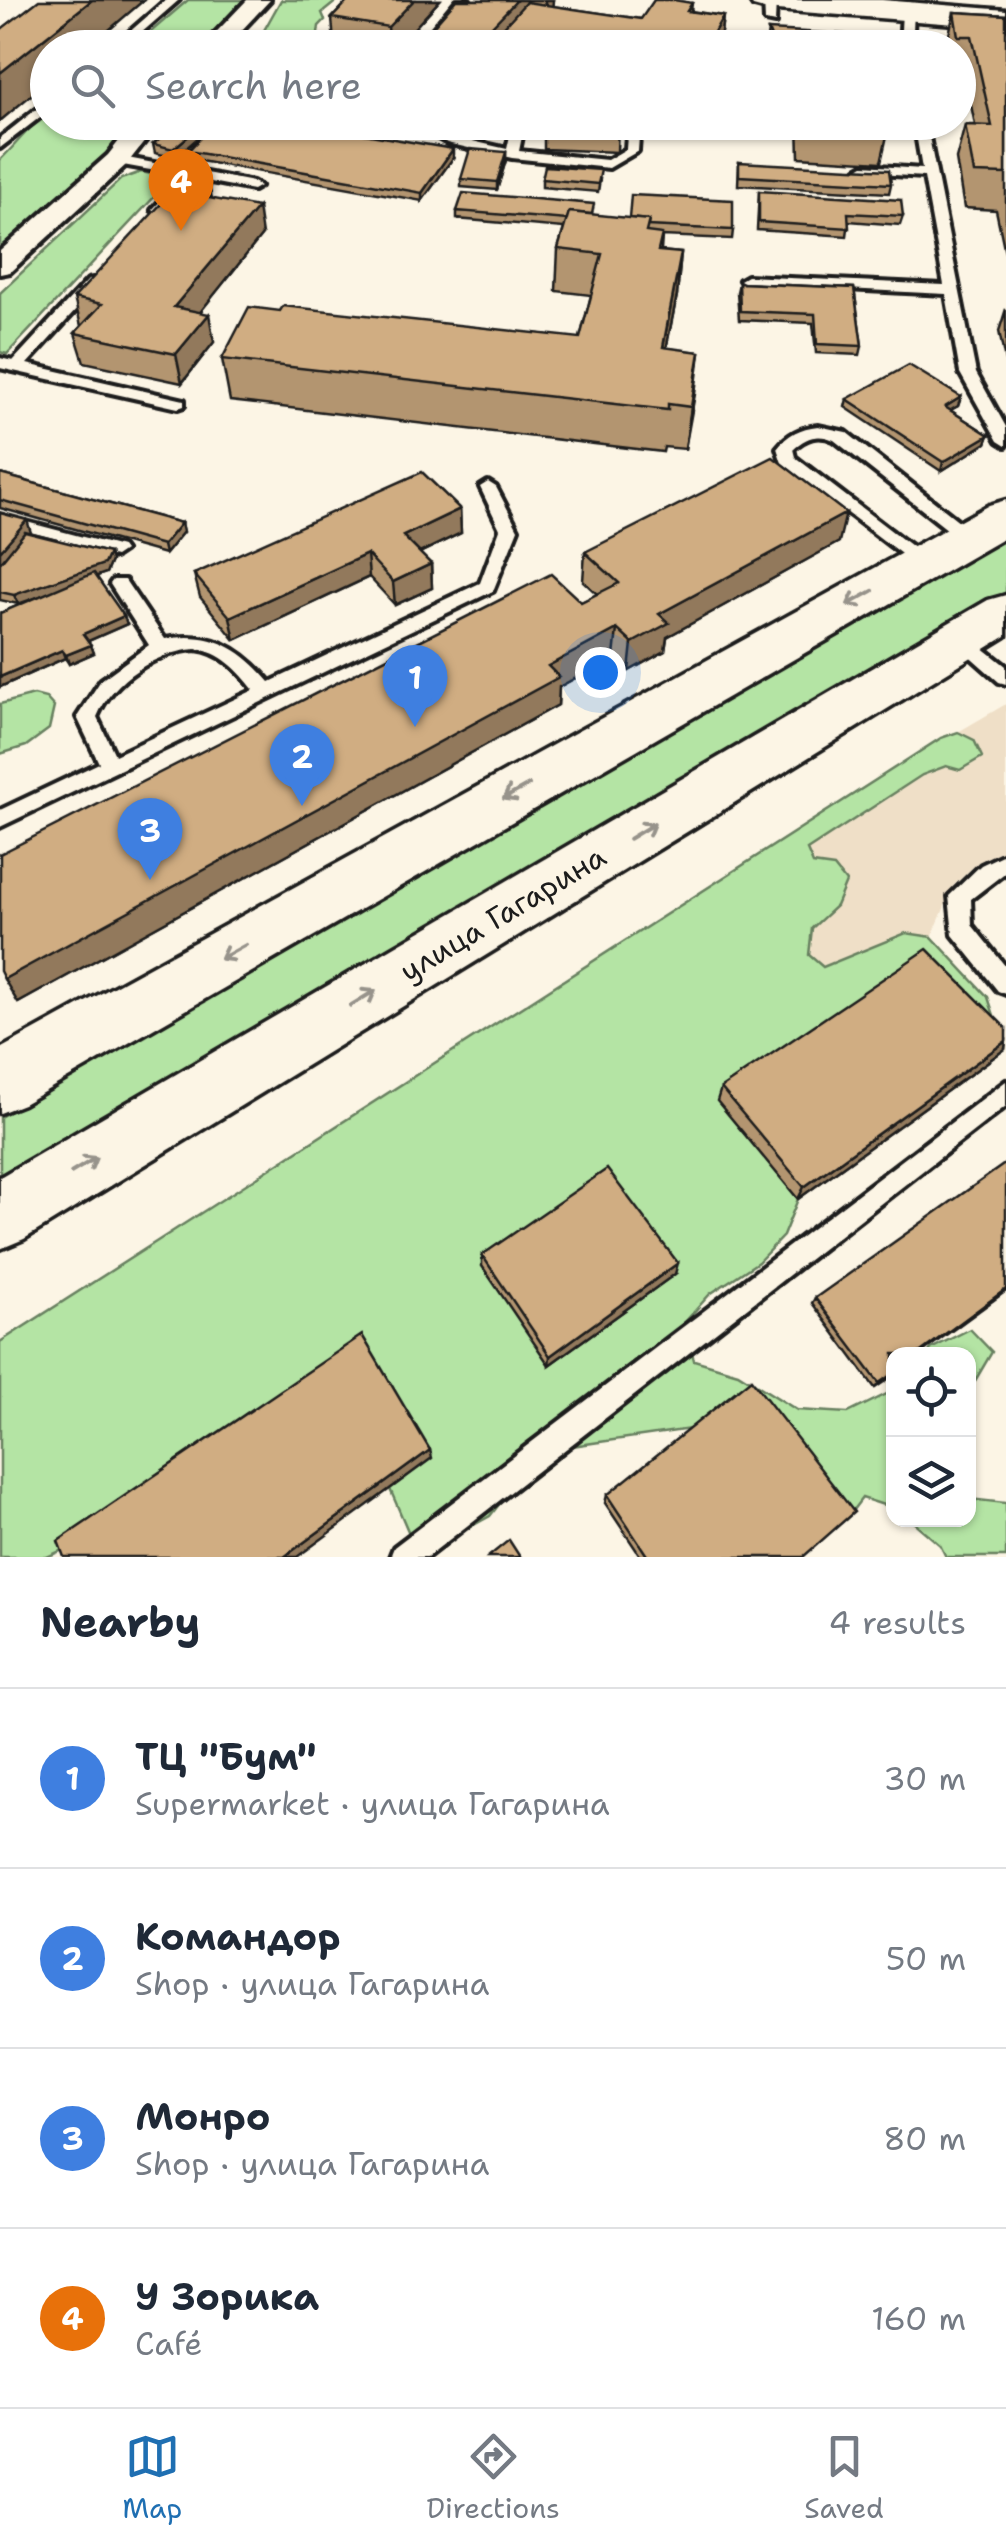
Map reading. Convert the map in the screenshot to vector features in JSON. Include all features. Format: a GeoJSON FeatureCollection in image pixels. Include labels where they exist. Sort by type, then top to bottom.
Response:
{"type":"FeatureCollection","features":[{"type":"Feature","properties":{"kind":"main road"},"geometry":{"type":"LineString","coordinates":[[768,7],[1006,19]]}},
{"type":"Feature","properties":{"kind":"main road"},"geometry":{"type":"LineString","coordinates":[[0,1084],[966,538]]}},
{"type":"Feature","properties":{"kind":"main road","name":"улица Гагарина"},"geometry":{"type":"LineString","coordinates":[[0,1215],[985,626]]}},
{"type":"Feature","properties":{"kind":"street"},"geometry":{"type":"LineString","coordinates":[[233,30],[259,0]]}},
{"type":"Feature","properties":{"kind":"street"},"geometry":{"type":"LineString","coordinates":[[0,266],[117,160],[133,140]]}},
{"type":"Feature","properties":{"kind":"lane"},"geometry":{"type":"LineString","coordinates":[[137,30],[173,0]]}},
{"type":"Feature","properties":{"kind":"lane"},"geometry":{"type":"LineString","coordinates":[[438,30],[464,0]]}},
{"type":"Feature","properties":{"kind":"lane"},"geometry":{"type":"LineString","coordinates":[[907,30],[908,12]]}},
{"type":"Feature","properties":{"kind":"lane"},"geometry":{"type":"LineString","coordinates":[[0,144],[30,119]]}},
{"type":"Feature","properties":{"kind":"lane"},"geometry":{"type":"LineString","coordinates":[[451,140],[512,154],[609,164],[632,151],[633,140]]}},
{"type":"Feature","properties":{"kind":"lane"},"geometry":{"type":"LineString","coordinates":[[512,154],[515,140]]}},
{"type":"Feature","properties":{"kind":"lane"},"geometry":{"type":"LineString","coordinates":[[924,140],[968,373],[1006,441]]}},
{"type":"Feature","properties":{"kind":"lane"},"geometry":{"type":"LineString","coordinates":[[117,160],[253,186]]}},
{"type":"Feature","properties":{"kind":"lane"},"geometry":{"type":"LineString","coordinates":[[856,169],[930,173]]}},
{"type":"Feature","properties":{"kind":"lane"},"geometry":{"type":"LineString","coordinates":[[142,229],[192,174]]}},
{"type":"Feature","properties":{"kind":"lane"},"geometry":{"type":"LineString","coordinates":[[8,365],[104,270]]}},
{"type":"Feature","properties":{"kind":"lane"},"geometry":{"type":"LineString","coordinates":[[746,280],[952,290]]}},
{"type":"Feature","properties":{"kind":"lane"},"geometry":{"type":"LineString","coordinates":[[8,365],[178,403]]}},
{"type":"Feature","properties":{"kind":"lane"},"geometry":{"type":"LineString","coordinates":[[825,429],[840,436],[966,538],[788,459],[785,448],[811,430],[825,429]]}},
{"type":"Feature","properties":{"kind":"lane"},"geometry":{"type":"LineString","coordinates":[[0,819],[487,587],[509,529],[488,487]]}},
{"type":"Feature","properties":{"kind":"lane"},"geometry":{"type":"LineString","coordinates":[[0,521],[115,551]]}},
{"type":"Feature","properties":{"kind":"lane"},"geometry":{"type":"LineString","coordinates":[[119,584],[160,647]]}},
{"type":"Feature","properties":{"kind":"lane"},"geometry":{"type":"LineString","coordinates":[[985,626],[1006,678]]}},
{"type":"Feature","properties":{"kind":"lane"},"geometry":{"type":"LineString","coordinates":[[111,767],[87,717],[92,702],[114,678],[160,647],[206,640],[238,656],[267,692]]}},
{"type":"Feature","properties":{"kind":"lane"},"geometry":{"type":"LineString","coordinates":[[1006,862],[988,871],[960,896],[961,928],[1006,984]]}},
{"type":"Feature","properties":{"kind":"lane"},"geometry":{"type":"LineString","coordinates":[[404,1557],[1006,1092]]}},
{"type":"Feature","properties":{"kind":"shaded area"},"geometry":{"type":"Polygon","coordinates":[[[1006,704],[1006,849],[979,862],[954,885],[932,937],[906,933],[823,968],[809,955],[812,928],[836,906],[807,850],[922,775],[946,766],[974,740],[958,732],[1006,704]]]}},
{"type":"Feature","properties":{"kind":"green space"},"geometry":{"type":"Polygon","coordinates":[[[188,0],[259,0],[229,30],[153,30],[188,0]]]}},
{"type":"Feature","properties":{"kind":"green space"},"geometry":{"type":"Polygon","coordinates":[[[281,0],[338,0],[322,13],[325,20],[318,30],[264,30],[281,0]]]}},
{"type":"Feature","properties":{"kind":"green space"},"geometry":{"type":"Polygon","coordinates":[[[30,128],[30,140],[128,140],[11,251],[0,250],[0,160],[30,128]]]}},
{"type":"Feature","properties":{"kind":"green space"},"geometry":{"type":"Polygon","coordinates":[[[141,172],[172,178],[7,354],[0,352],[0,293],[121,179],[141,172]]]}},
{"type":"Feature","properties":{"kind":"green space"},"geometry":{"type":"Polygon","coordinates":[[[1006,539],[1006,592],[0,1193],[0,1117],[1006,539]]]}},
{"type":"Feature","properties":{"kind":"green space"},"geometry":{"type":"Polygon","coordinates":[[[34,695],[46,698],[54,707],[49,729],[26,746],[0,754],[0,704],[34,695]]]}},
{"type":"Feature","properties":{"kind":"green space"},"geometry":{"type":"Polygon","coordinates":[[[958,732],[974,740],[982,757],[960,770],[946,766],[922,775],[807,850],[813,864],[834,867],[846,882],[836,906],[812,928],[809,955],[823,967],[906,933],[932,937],[988,997],[1005,1049],[920,964],[718,1101],[798,1199],[783,1236],[758,1262],[710,1294],[684,1323],[694,1360],[738,1373],[797,1410],[848,1413],[886,1394],[886,1506],[862,1498],[846,1519],[697,1428],[565,1447],[525,1471],[490,1516],[452,1537],[414,1545],[390,1489],[432,1458],[67,1548],[47,1557],[0,1557],[0,1342],[941,738],[958,732]]]}},
{"type":"Feature","properties":{"kind":"green space"},"geometry":{"type":"Polygon","coordinates":[[[970,1329],[992,1352],[976,1379],[976,1347],[935,1347],[970,1329]]]}},
{"type":"Feature","properties":{"kind":"green space"},"geometry":{"type":"Polygon","coordinates":[[[976,1500],[1006,1503],[1006,1557],[946,1557],[940,1545],[919,1527],[976,1527],[976,1500]]]}},
{"type":"Feature","properties":{"kind":"building"},"geometry":{"type":"Polygon","coordinates":[[[39,0],[92,0],[54,30],[30,30],[30,49],[0,73],[0,30],[39,0]]]}},
{"type":"Feature","properties":{"kind":"building"},"geometry":{"type":"Polygon","coordinates":[[[349,0],[414,0],[388,27],[332,18],[349,0]]]}},
{"type":"Feature","properties":{"kind":"building"},"geometry":{"type":"Polygon","coordinates":[[[456,0],[517,0],[490,28],[430,30],[456,0]]]}},
{"type":"Feature","properties":{"kind":"building"},"geometry":{"type":"Polygon","coordinates":[[[654,0],[692,3],[687,11],[723,16],[715,30],[501,30],[526,2],[641,19],[654,0]]]}},
{"type":"Feature","properties":{"kind":"building"},"geometry":{"type":"Polygon","coordinates":[[[954,12],[1006,15],[1006,174],[974,173],[968,140],[976,140],[976,125],[992,126],[976,54],[976,30],[957,30],[954,12]]]}},
{"type":"Feature","properties":{"kind":"building"},"geometry":{"type":"Polygon","coordinates":[[[158,140],[184,140],[173,149],[153,144],[158,140]]]}},
{"type":"Feature","properties":{"kind":"building"},"geometry":{"type":"Polygon","coordinates":[[[198,140],[400,140],[453,149],[422,193],[188,151],[198,140]]]}},
{"type":"Feature","properties":{"kind":"building"},"geometry":{"type":"Polygon","coordinates":[[[470,149],[506,152],[497,182],[461,179],[470,149]]]}},
{"type":"Feature","properties":{"kind":"building"},"geometry":{"type":"Polygon","coordinates":[[[739,162],[889,170],[891,184],[739,176],[739,162]]]}},
{"type":"Feature","properties":{"kind":"building"},"geometry":{"type":"Polygon","coordinates":[[[545,166],[601,170],[598,184],[542,179],[545,166]]]}},
{"type":"Feature","properties":{"kind":"building"},"geometry":{"type":"Polygon","coordinates":[[[189,185],[210,188],[203,197],[258,207],[174,307],[209,314],[176,354],[75,333],[102,304],[74,298],[174,190],[182,192],[189,185]]]}},
{"type":"Feature","properties":{"kind":"building"},"geometry":{"type":"Polygon","coordinates":[[[759,191],[901,200],[903,216],[848,213],[849,228],[759,222],[759,191]]]}},
{"type":"Feature","properties":{"kind":"building"},"geometry":{"type":"Polygon","coordinates":[[[463,193],[594,204],[592,214],[569,212],[567,220],[457,211],[463,193]]]}},
{"type":"Feature","properties":{"kind":"building"},"geometry":{"type":"Polygon","coordinates":[[[631,195],[733,200],[733,230],[648,226],[649,220],[629,218],[631,195]]]}},
{"type":"Feature","properties":{"kind":"building"},"geometry":{"type":"Polygon","coordinates":[[[569,212],[649,220],[646,232],[662,234],[658,251],[681,253],[663,347],[700,352],[691,407],[668,404],[668,410],[222,359],[249,307],[280,311],[283,306],[580,338],[602,254],[558,249],[569,212]]]}},
{"type":"Feature","properties":{"kind":"building"},"geometry":{"type":"Polygon","coordinates":[[[739,283],[854,288],[862,346],[817,344],[815,314],[740,311],[739,283]]]}},
{"type":"Feature","properties":{"kind":"building"},"geometry":{"type":"Polygon","coordinates":[[[909,365],[961,397],[945,407],[989,435],[943,462],[847,399],[909,365]]]}},
{"type":"Feature","properties":{"kind":"building"},"geometry":{"type":"Polygon","coordinates":[[[773,457],[846,513],[659,614],[669,623],[632,643],[617,629],[548,666],[559,677],[4,979],[0,971],[0,854],[551,574],[581,602],[619,583],[585,552],[773,457]]]}},
{"type":"Feature","properties":{"kind":"building"},"geometry":{"type":"Polygon","coordinates":[[[422,472],[460,509],[403,536],[431,564],[393,582],[367,554],[230,617],[194,574],[422,472]]]}},
{"type":"Feature","properties":{"kind":"building"},"geometry":{"type":"Polygon","coordinates":[[[0,474],[181,523],[163,545],[0,500],[0,474]]]}},
{"type":"Feature","properties":{"kind":"building"},"geometry":{"type":"Polygon","coordinates":[[[0,513],[27,520],[0,551],[0,513]]]}},
{"type":"Feature","properties":{"kind":"building"},"geometry":{"type":"Polygon","coordinates":[[[25,532],[109,553],[104,564],[14,595],[0,592],[0,563],[25,532]]]}},
{"type":"Feature","properties":{"kind":"building"},"geometry":{"type":"Polygon","coordinates":[[[94,573],[124,616],[83,634],[91,645],[66,655],[62,650],[0,677],[0,613],[94,573]]]}},
{"type":"Feature","properties":{"kind":"building"},"geometry":{"type":"Polygon","coordinates":[[[927,949],[1006,1028],[1006,1041],[804,1187],[721,1088],[927,949]]]}},
{"type":"Feature","properties":{"kind":"building"},"geometry":{"type":"Polygon","coordinates":[[[1006,1163],[1006,1289],[927,1347],[886,1347],[886,1378],[879,1383],[815,1298],[1006,1163]]]}},
{"type":"Feature","properties":{"kind":"building"},"geometry":{"type":"Polygon","coordinates":[[[607,1169],[678,1263],[550,1356],[482,1255],[607,1169]]]}},
{"type":"Feature","properties":{"kind":"building"},"geometry":{"type":"Polygon","coordinates":[[[362,1335],[430,1450],[284,1557],[64,1557],[58,1541],[362,1335]]]}},
{"type":"Feature","properties":{"kind":"building"},"geometry":{"type":"Polygon","coordinates":[[[751,1379],[854,1512],[803,1557],[648,1557],[607,1495],[751,1379]]]}},
{"type":"Feature","properties":{"kind":"building"},"geometry":{"type":"Polygon","coordinates":[[[509,1540],[520,1557],[488,1557],[509,1540]]]}},
{"type":"Feature","properties":{"kind":"place","name":"У Зорика"},"geometry":{"type":"Point","coordinates":[181,231]}},
{"type":"Feature","properties":{"kind":"place","name":"ТЦ \"Бум\""},"geometry":{"type":"Point","coordinates":[415,727]}},
{"type":"Feature","properties":{"kind":"place","name":"Командор"},"geometry":{"type":"Point","coordinates":[302,806]}},
{"type":"Feature","properties":{"kind":"place","name":"Монро"},"geometry":{"type":"Point","coordinates":[150,880]}}]}
